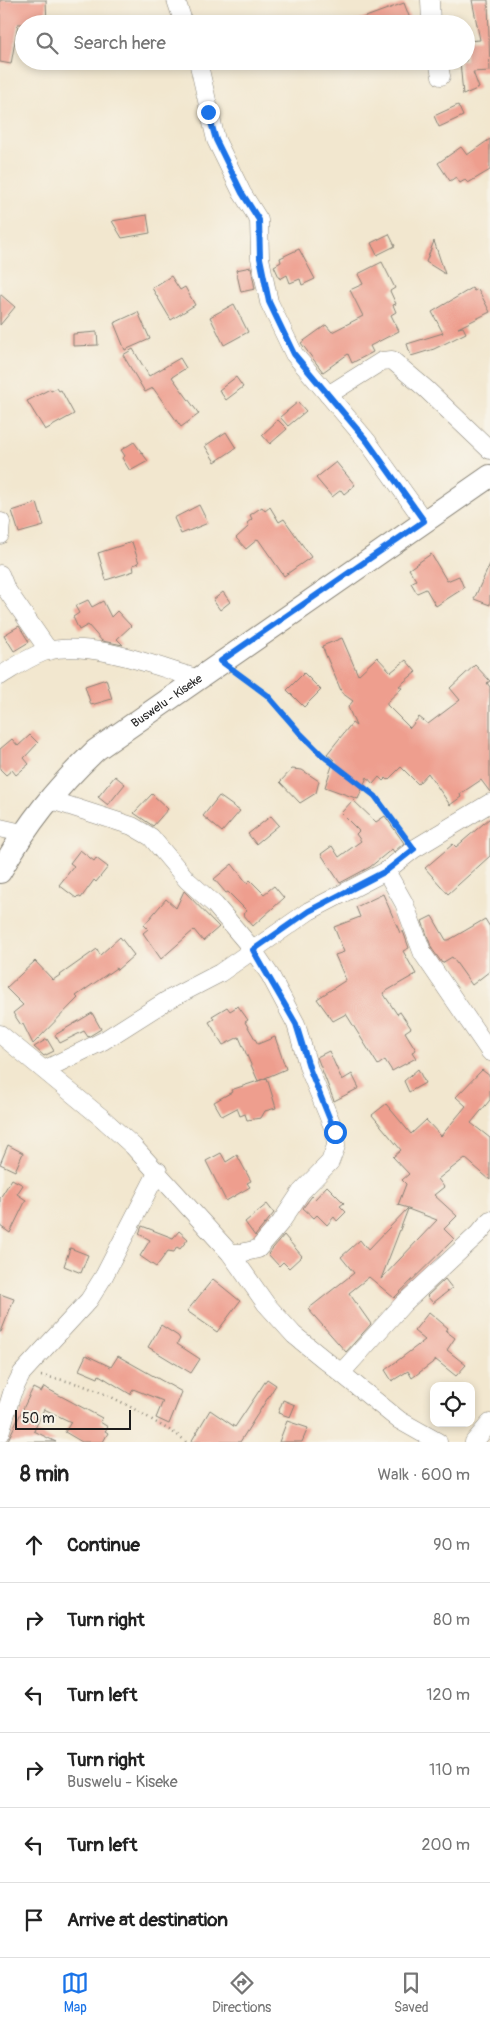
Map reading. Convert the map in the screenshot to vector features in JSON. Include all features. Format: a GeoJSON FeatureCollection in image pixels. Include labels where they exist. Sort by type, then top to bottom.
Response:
{"type":"FeatureCollection","features":[{"type":"Feature","properties":{"kind":"main road","name":"Buswelu - Kiseke"},"geometry":{"type":"LineString","coordinates":[[0,872],[22,833],[48,799],[96,750],[196,678],[490,476]]}},
{"type":"Feature","properties":{"kind":"street"},"geometry":{"type":"LineString","coordinates":[[176,0],[181,15]]}},
{"type":"Feature","properties":{"kind":"street"},"geometry":{"type":"LineString","coordinates":[[430,0],[431,15]]}},
{"type":"Feature","properties":{"kind":"street"},"geometry":{"type":"LineString","coordinates":[[200,70],[216,140],[242,193],[259,220],[260,258],[269,302],[294,354],[367,441],[424,521]]}},
{"type":"Feature","properties":{"kind":"street"},"geometry":{"type":"LineString","coordinates":[[328,395],[382,362],[392,360],[426,389],[490,450]]}},
{"type":"Feature","properties":{"kind":"street"},"geometry":{"type":"LineString","coordinates":[[0,535],[1,522]]}},
{"type":"Feature","properties":{"kind":"street"},"geometry":{"type":"LineString","coordinates":[[0,574],[6,589],[48,651]]}},
{"type":"Feature","properties":{"kind":"street"},"geometry":{"type":"LineString","coordinates":[[0,676],[32,657],[48,651],[80,649],[132,659],[196,678]]}},
{"type":"Feature","properties":{"kind":"street"},"geometry":{"type":"LineString","coordinates":[[48,799],[132,826],[151,837],[253,950],[296,1024],[310,1070],[335,1132],[336,1146],[330,1162],[301,1192],[282,1222],[258,1249],[230,1253]]}},
{"type":"Feature","properties":{"kind":"street"},"geometry":{"type":"LineString","coordinates":[[44,1070],[103,1041],[166,1002],[220,973],[309,911],[386,871],[414,849],[490,803]]}},
{"type":"Feature","properties":{"kind":"street"},"geometry":{"type":"LineString","coordinates":[[0,828],[22,833]]}},
{"type":"Feature","properties":{"kind":"street"},"geometry":{"type":"LineString","coordinates":[[386,871],[404,903],[423,954],[490,1052]]}},
{"type":"Feature","properties":{"kind":"street"},"geometry":{"type":"LineString","coordinates":[[0,1034],[102,1118],[158,1171],[230,1253],[266,1304],[294,1335],[400,1420],[438,1442]]}},
{"type":"Feature","properties":{"kind":"street"},"geometry":{"type":"LineString","coordinates":[[0,1434],[12,1393],[22,1373],[89,1300],[104,1276],[158,1171]]}},
{"type":"Feature","properties":{"kind":"street"},"geometry":{"type":"LineString","coordinates":[[341,1373],[404,1303],[479,1233],[490,1220]]}},
{"type":"Feature","properties":{"kind":"street"},"geometry":{"type":"LineString","coordinates":[[474,1442],[490,1423]]}},
{"type":"Feature","properties":{"kind":"path"},"geometry":{"type":"LineString","coordinates":[[221,661],[267,695],[322,755],[375,796],[414,849]]}},
{"type":"Feature","properties":{"kind":"path"},"geometry":{"type":"LineString","coordinates":[[22,1373],[67,1380],[92,1387],[127,1403],[186,1442]]}},
{"type":"Feature","properties":{"kind":"building"},"geometry":{"type":"Polygon","coordinates":[[[0,0],[46,0],[47,15],[15,15],[15,41],[11,64],[0,62],[0,0]]]}},
{"type":"Feature","properties":{"kind":"building"},"geometry":{"type":"Polygon","coordinates":[[[472,0],[488,0],[490,71],[473,72],[479,88],[463,95],[461,70],[475,70],[475,40],[480,40],[472,0]]]}},
{"type":"Feature","properties":{"kind":"building"},"geometry":{"type":"Polygon","coordinates":[[[404,3],[409,15],[371,15],[404,3]]]}},
{"type":"Feature","properties":{"kind":"building"},"geometry":{"type":"Polygon","coordinates":[[[458,105],[463,116],[439,127],[434,116],[458,105]]]}},
{"type":"Feature","properties":{"kind":"building"},"geometry":{"type":"Polygon","coordinates":[[[490,139],[490,170],[468,183],[465,180],[460,183],[456,177],[450,181],[438,163],[461,147],[467,155],[490,139]]]}},
{"type":"Feature","properties":{"kind":"building"},"geometry":{"type":"Polygon","coordinates":[[[147,215],[150,233],[122,238],[112,221],[147,215]]]}},
{"type":"Feature","properties":{"kind":"building"},"geometry":{"type":"Polygon","coordinates":[[[389,234],[395,246],[377,255],[371,243],[389,234]]]}},
{"type":"Feature","properties":{"kind":"building"},"geometry":{"type":"Polygon","coordinates":[[[434,241],[445,274],[426,262],[434,241]]]}},
{"type":"Feature","properties":{"kind":"building"},"geometry":{"type":"Polygon","coordinates":[[[299,249],[315,279],[302,285],[300,279],[290,283],[287,275],[280,279],[274,266],[281,262],[280,258],[299,249]]]}},
{"type":"Feature","properties":{"kind":"building"},"geometry":{"type":"Polygon","coordinates":[[[382,262],[395,288],[390,291],[396,304],[393,305],[396,312],[391,315],[399,331],[370,346],[373,352],[352,363],[348,354],[323,372],[301,343],[326,325],[332,332],[363,316],[350,290],[363,284],[358,274],[382,262]]]}},
{"type":"Feature","properties":{"kind":"building"},"geometry":{"type":"Polygon","coordinates":[[[251,267],[255,289],[241,292],[236,270],[251,267]]]}},
{"type":"Feature","properties":{"kind":"building"},"geometry":{"type":"Polygon","coordinates":[[[171,276],[180,290],[185,287],[195,305],[171,320],[152,288],[171,276]]]}},
{"type":"Feature","properties":{"kind":"building"},"geometry":{"type":"Polygon","coordinates":[[[472,288],[474,291],[478,289],[490,312],[458,328],[463,327],[466,333],[434,349],[411,356],[407,344],[443,333],[432,312],[472,288]]]}},
{"type":"Feature","properties":{"kind":"building"},"geometry":{"type":"Polygon","coordinates":[[[0,294],[15,307],[0,325],[0,294]]]}},
{"type":"Feature","properties":{"kind":"building"},"geometry":{"type":"Polygon","coordinates":[[[234,304],[248,332],[224,345],[210,317],[234,304]]]}},
{"type":"Feature","properties":{"kind":"building"},"geometry":{"type":"Polygon","coordinates":[[[138,312],[150,339],[125,350],[114,323],[138,312]]]}},
{"type":"Feature","properties":{"kind":"building"},"geometry":{"type":"Polygon","coordinates":[[[97,332],[98,345],[73,346],[73,334],[97,332]]]}},
{"type":"Feature","properties":{"kind":"building"},"geometry":{"type":"Polygon","coordinates":[[[133,349],[149,376],[180,358],[186,368],[172,377],[199,414],[181,427],[153,388],[145,392],[123,355],[133,349]]]}},
{"type":"Feature","properties":{"kind":"building"},"geometry":{"type":"Polygon","coordinates":[[[236,377],[243,387],[226,400],[219,390],[236,377]]]}},
{"type":"Feature","properties":{"kind":"building"},"geometry":{"type":"Polygon","coordinates":[[[57,388],[59,391],[61,390],[74,414],[45,430],[27,401],[50,389],[51,391],[57,388]]]}},
{"type":"Feature","properties":{"kind":"building"},"geometry":{"type":"Polygon","coordinates":[[[298,402],[306,411],[288,426],[280,417],[298,402]]]}},
{"type":"Feature","properties":{"kind":"building"},"geometry":{"type":"Polygon","coordinates":[[[278,420],[287,429],[270,444],[262,435],[278,420]]]}},
{"type":"Feature","properties":{"kind":"building"},"geometry":{"type":"Polygon","coordinates":[[[226,432],[236,448],[215,462],[205,446],[226,432]]]}},
{"type":"Feature","properties":{"kind":"building"},"geometry":{"type":"Polygon","coordinates":[[[134,442],[148,461],[130,471],[122,458],[125,456],[121,450],[134,442]]]}},
{"type":"Feature","properties":{"kind":"building"},"geometry":{"type":"Polygon","coordinates":[[[336,462],[355,485],[344,494],[341,490],[332,497],[316,478],[336,462]]]}},
{"type":"Feature","properties":{"kind":"building"},"geometry":{"type":"Polygon","coordinates":[[[37,503],[44,526],[19,533],[12,511],[37,503]]]}},
{"type":"Feature","properties":{"kind":"building"},"geometry":{"type":"Polygon","coordinates":[[[199,505],[208,523],[181,534],[174,518],[199,505]]]}},
{"type":"Feature","properties":{"kind":"building"},"geometry":{"type":"Polygon","coordinates":[[[262,507],[265,511],[270,507],[279,522],[284,519],[311,557],[284,576],[258,539],[246,549],[236,538],[249,526],[247,523],[252,519],[250,515],[262,507]]]}},
{"type":"Feature","properties":{"kind":"building"},"geometry":{"type":"Polygon","coordinates":[[[132,542],[139,563],[133,565],[134,571],[106,580],[98,553],[132,542]]]}},
{"type":"Feature","properties":{"kind":"building"},"geometry":{"type":"Polygon","coordinates":[[[431,554],[447,581],[459,576],[464,588],[436,606],[426,589],[417,593],[411,583],[416,580],[409,569],[431,554]]]}},
{"type":"Feature","properties":{"kind":"building"},"geometry":{"type":"Polygon","coordinates":[[[490,564],[490,605],[474,599],[490,564]]]}},
{"type":"Feature","properties":{"kind":"building"},"geometry":{"type":"Polygon","coordinates":[[[223,592],[230,602],[220,610],[213,600],[223,592]]]}},
{"type":"Feature","properties":{"kind":"building"},"geometry":{"type":"Polygon","coordinates":[[[88,600],[92,607],[103,601],[111,617],[117,611],[131,626],[117,639],[123,645],[102,641],[88,625],[79,630],[73,617],[79,613],[75,606],[88,600]]]}},
{"type":"Feature","properties":{"kind":"building"},"geometry":{"type":"Polygon","coordinates":[[[19,626],[29,642],[14,651],[4,635],[19,626]]]}},
{"type":"Feature","properties":{"kind":"building"},"geometry":{"type":"Polygon","coordinates":[[[342,638],[358,675],[377,657],[391,672],[406,660],[416,672],[399,686],[402,688],[387,702],[387,705],[410,728],[419,717],[428,724],[460,700],[450,688],[475,665],[490,681],[487,683],[490,687],[490,792],[481,780],[460,794],[461,797],[450,805],[428,773],[418,784],[401,767],[388,780],[386,778],[383,781],[379,777],[373,784],[367,777],[358,799],[325,787],[334,760],[327,754],[352,723],[356,726],[348,707],[353,701],[342,693],[322,646],[342,638]]]}},
{"type":"Feature","properties":{"kind":"building"},"geometry":{"type":"Polygon","coordinates":[[[304,673],[321,690],[304,707],[287,690],[304,673]]]}},
{"type":"Feature","properties":{"kind":"building"},"geometry":{"type":"Polygon","coordinates":[[[106,679],[112,699],[91,705],[85,686],[106,679]]]}},
{"type":"Feature","properties":{"kind":"building"},"geometry":{"type":"Polygon","coordinates":[[[30,735],[38,743],[24,758],[29,764],[16,775],[12,770],[6,775],[0,769],[0,749],[12,739],[18,746],[30,735]]]}},
{"type":"Feature","properties":{"kind":"building"},"geometry":{"type":"Polygon","coordinates":[[[292,769],[302,770],[319,781],[316,793],[300,803],[280,782],[292,769]]]}},
{"type":"Feature","properties":{"kind":"building"},"geometry":{"type":"Polygon","coordinates":[[[115,776],[125,784],[108,805],[98,797],[115,776]]]}},
{"type":"Feature","properties":{"kind":"building"},"geometry":{"type":"Polygon","coordinates":[[[152,794],[168,809],[153,826],[134,813],[152,794]]]}},
{"type":"Feature","properties":{"kind":"building"},"geometry":{"type":"Polygon","coordinates":[[[219,796],[240,811],[222,832],[203,816],[219,796]]]}},
{"type":"Feature","properties":{"kind":"building"},"geometry":{"type":"Polygon","coordinates":[[[353,800],[376,822],[385,816],[404,843],[394,852],[392,849],[370,867],[340,883],[321,854],[332,846],[339,857],[361,841],[356,834],[359,831],[341,813],[353,800]]]}},
{"type":"Feature","properties":{"kind":"building"},"geometry":{"type":"Polygon","coordinates":[[[271,816],[279,825],[256,844],[248,834],[271,816]]]}},
{"type":"Feature","properties":{"kind":"building"},"geometry":{"type":"Polygon","coordinates":[[[490,818],[490,856],[448,894],[425,868],[453,844],[456,847],[490,818]]]}},
{"type":"Feature","properties":{"kind":"building"},"geometry":{"type":"Polygon","coordinates":[[[80,850],[94,861],[96,858],[108,867],[96,882],[94,880],[81,898],[78,896],[76,898],[59,885],[74,866],[70,863],[80,850]]]}},
{"type":"Feature","properties":{"kind":"building"},"geometry":{"type":"Polygon","coordinates":[[[232,864],[247,883],[250,880],[264,894],[274,886],[284,898],[253,926],[243,914],[247,911],[228,892],[226,893],[214,879],[232,864]]]}},
{"type":"Feature","properties":{"kind":"building"},"geometry":{"type":"Polygon","coordinates":[[[184,891],[219,927],[203,941],[194,930],[161,959],[143,933],[148,929],[144,925],[166,899],[176,908],[184,891]]]}},
{"type":"Feature","properties":{"kind":"building"},"geometry":{"type":"Polygon","coordinates":[[[383,894],[400,933],[403,931],[409,948],[403,951],[416,974],[383,993],[397,1014],[400,1012],[411,1028],[405,1032],[416,1050],[412,1052],[416,1058],[392,1071],[385,1060],[378,1065],[346,1014],[333,1021],[317,999],[346,980],[335,955],[344,952],[334,927],[360,917],[356,907],[383,894]]]}},
{"type":"Feature","properties":{"kind":"building"},"geometry":{"type":"Polygon","coordinates":[[[432,916],[446,940],[485,919],[490,927],[490,971],[472,985],[452,957],[442,963],[432,949],[422,921],[432,916]]]}},
{"type":"Feature","properties":{"kind":"building"},"geometry":{"type":"Polygon","coordinates":[[[120,937],[134,955],[117,970],[116,968],[76,996],[78,998],[33,1044],[23,1024],[21,1025],[13,1013],[23,1005],[6,988],[35,961],[53,980],[97,949],[100,955],[120,937]]]}},
{"type":"Feature","properties":{"kind":"building"},"geometry":{"type":"Polygon","coordinates":[[[238,1006],[248,1020],[245,1022],[258,1044],[275,1037],[286,1069],[258,1081],[239,1037],[223,1045],[209,1022],[214,1019],[212,1016],[227,1007],[230,1011],[238,1006]]]}},
{"type":"Feature","properties":{"kind":"building"},"geometry":{"type":"Polygon","coordinates":[[[92,1013],[101,1029],[88,1037],[84,1031],[60,1043],[55,1035],[92,1013]]]}},
{"type":"Feature","properties":{"kind":"building"},"geometry":{"type":"Polygon","coordinates":[[[47,1039],[54,1051],[44,1056],[34,1047],[47,1039]]]}},
{"type":"Feature","properties":{"kind":"building"},"geometry":{"type":"Polygon","coordinates":[[[329,1051],[342,1080],[352,1074],[359,1088],[334,1101],[317,1057],[329,1051]]]}},
{"type":"Feature","properties":{"kind":"building"},"geometry":{"type":"Polygon","coordinates":[[[418,1069],[425,1083],[409,1092],[404,1081],[418,1069]]]}},
{"type":"Feature","properties":{"kind":"building"},"geometry":{"type":"Polygon","coordinates":[[[482,1070],[490,1076],[490,1100],[471,1123],[490,1138],[490,1180],[465,1158],[438,1179],[444,1187],[434,1195],[457,1216],[444,1229],[454,1239],[394,1298],[369,1277],[349,1293],[371,1324],[346,1352],[308,1309],[354,1273],[341,1257],[360,1240],[368,1250],[408,1208],[398,1205],[406,1184],[402,1180],[409,1174],[393,1157],[401,1150],[372,1115],[386,1104],[411,1134],[426,1120],[441,1136],[466,1106],[456,1097],[482,1070]],[[408,1209],[381,1279],[437,1220],[408,1209]]]}},
{"type":"Feature","properties":{"kind":"building"},"geometry":{"type":"Polygon","coordinates":[[[267,1078],[276,1108],[265,1111],[261,1118],[247,1120],[245,1114],[240,1116],[237,1108],[222,1116],[214,1102],[232,1092],[231,1090],[267,1078]]]}},
{"type":"Feature","properties":{"kind":"building"},"geometry":{"type":"Polygon","coordinates":[[[8,1145],[23,1153],[15,1171],[0,1164],[8,1145]]]}},
{"type":"Feature","properties":{"kind":"building"},"geometry":{"type":"Polygon","coordinates":[[[221,1153],[226,1162],[237,1155],[251,1181],[247,1183],[250,1187],[226,1201],[206,1161],[221,1153]]]}},
{"type":"Feature","properties":{"kind":"building"},"geometry":{"type":"Polygon","coordinates":[[[12,1179],[23,1185],[17,1194],[26,1200],[10,1233],[0,1226],[0,1198],[12,1179]]]}},
{"type":"Feature","properties":{"kind":"building"},"geometry":{"type":"Polygon","coordinates":[[[327,1186],[344,1203],[340,1206],[346,1212],[337,1221],[334,1217],[327,1225],[317,1215],[314,1218],[303,1208],[312,1196],[315,1199],[327,1186]]]}},
{"type":"Feature","properties":{"kind":"building"},"geometry":{"type":"Polygon","coordinates":[[[267,1204],[274,1213],[255,1236],[245,1222],[267,1204]]]}},
{"type":"Feature","properties":{"kind":"building"},"geometry":{"type":"Polygon","coordinates":[[[142,1226],[173,1238],[179,1231],[188,1239],[180,1249],[177,1247],[174,1252],[168,1251],[156,1267],[140,1256],[150,1240],[139,1234],[142,1226]]]}},
{"type":"Feature","properties":{"kind":"building"},"geometry":{"type":"Polygon","coordinates":[[[284,1235],[302,1256],[289,1268],[283,1262],[279,1266],[268,1254],[284,1235]]]}},
{"type":"Feature","properties":{"kind":"building"},"geometry":{"type":"Polygon","coordinates":[[[70,1248],[88,1255],[81,1273],[64,1266],[70,1248]]]}},
{"type":"Feature","properties":{"kind":"building"},"geometry":{"type":"Polygon","coordinates":[[[213,1279],[240,1301],[217,1332],[187,1311],[213,1279]]]}},
{"type":"Feature","properties":{"kind":"building"},"geometry":{"type":"Polygon","coordinates":[[[445,1279],[452,1288],[433,1303],[427,1296],[445,1279]]]}},
{"type":"Feature","properties":{"kind":"building"},"geometry":{"type":"Polygon","coordinates":[[[0,1294],[14,1299],[1,1332],[0,1332],[0,1294]]]}},
{"type":"Feature","properties":{"kind":"building"},"geometry":{"type":"Polygon","coordinates":[[[429,1312],[448,1328],[446,1331],[455,1338],[447,1350],[466,1365],[456,1376],[436,1360],[412,1378],[408,1371],[392,1381],[385,1370],[425,1340],[414,1331],[429,1312]]]}},
{"type":"Feature","properties":{"kind":"building"},"geometry":{"type":"Polygon","coordinates":[[[161,1325],[178,1336],[180,1339],[177,1344],[200,1359],[191,1373],[148,1347],[161,1325]]]}},
{"type":"Feature","properties":{"kind":"building"},"geometry":{"type":"Polygon","coordinates":[[[86,1355],[111,1367],[118,1356],[182,1392],[169,1424],[156,1418],[163,1401],[133,1389],[130,1394],[99,1375],[98,1378],[79,1370],[86,1355]]]}},
{"type":"Feature","properties":{"kind":"building"},"geometry":{"type":"Polygon","coordinates":[[[267,1379],[276,1385],[240,1442],[191,1442],[210,1410],[235,1427],[267,1379]]]}},
{"type":"Feature","properties":{"kind":"building"},"geometry":{"type":"Polygon","coordinates":[[[44,1387],[102,1418],[100,1422],[108,1427],[105,1431],[108,1433],[103,1442],[82,1442],[65,1432],[71,1422],[44,1409],[34,1431],[56,1442],[7,1442],[33,1388],[41,1392],[44,1387]]]}},
{"type":"Feature","properties":{"kind":"building"},"geometry":{"type":"Polygon","coordinates":[[[283,1400],[295,1405],[290,1417],[278,1413],[283,1400]]]}},
{"type":"Feature","properties":{"kind":"building"},"geometry":{"type":"Polygon","coordinates":[[[287,1421],[308,1428],[302,1442],[279,1442],[287,1421]]]}},
{"type":"Feature","properties":{"kind":"route"},"geometry":{"type":"LineString","coordinates":[[208,112],[216,140],[242,193],[259,220],[260,258],[264,283],[269,302],[294,354],[367,441],[424,521],[221,661],[267,695],[322,755],[375,796],[414,849],[386,871],[309,911],[283,927],[253,950],[270,976],[296,1024],[310,1070],[335,1132]]}}]}
